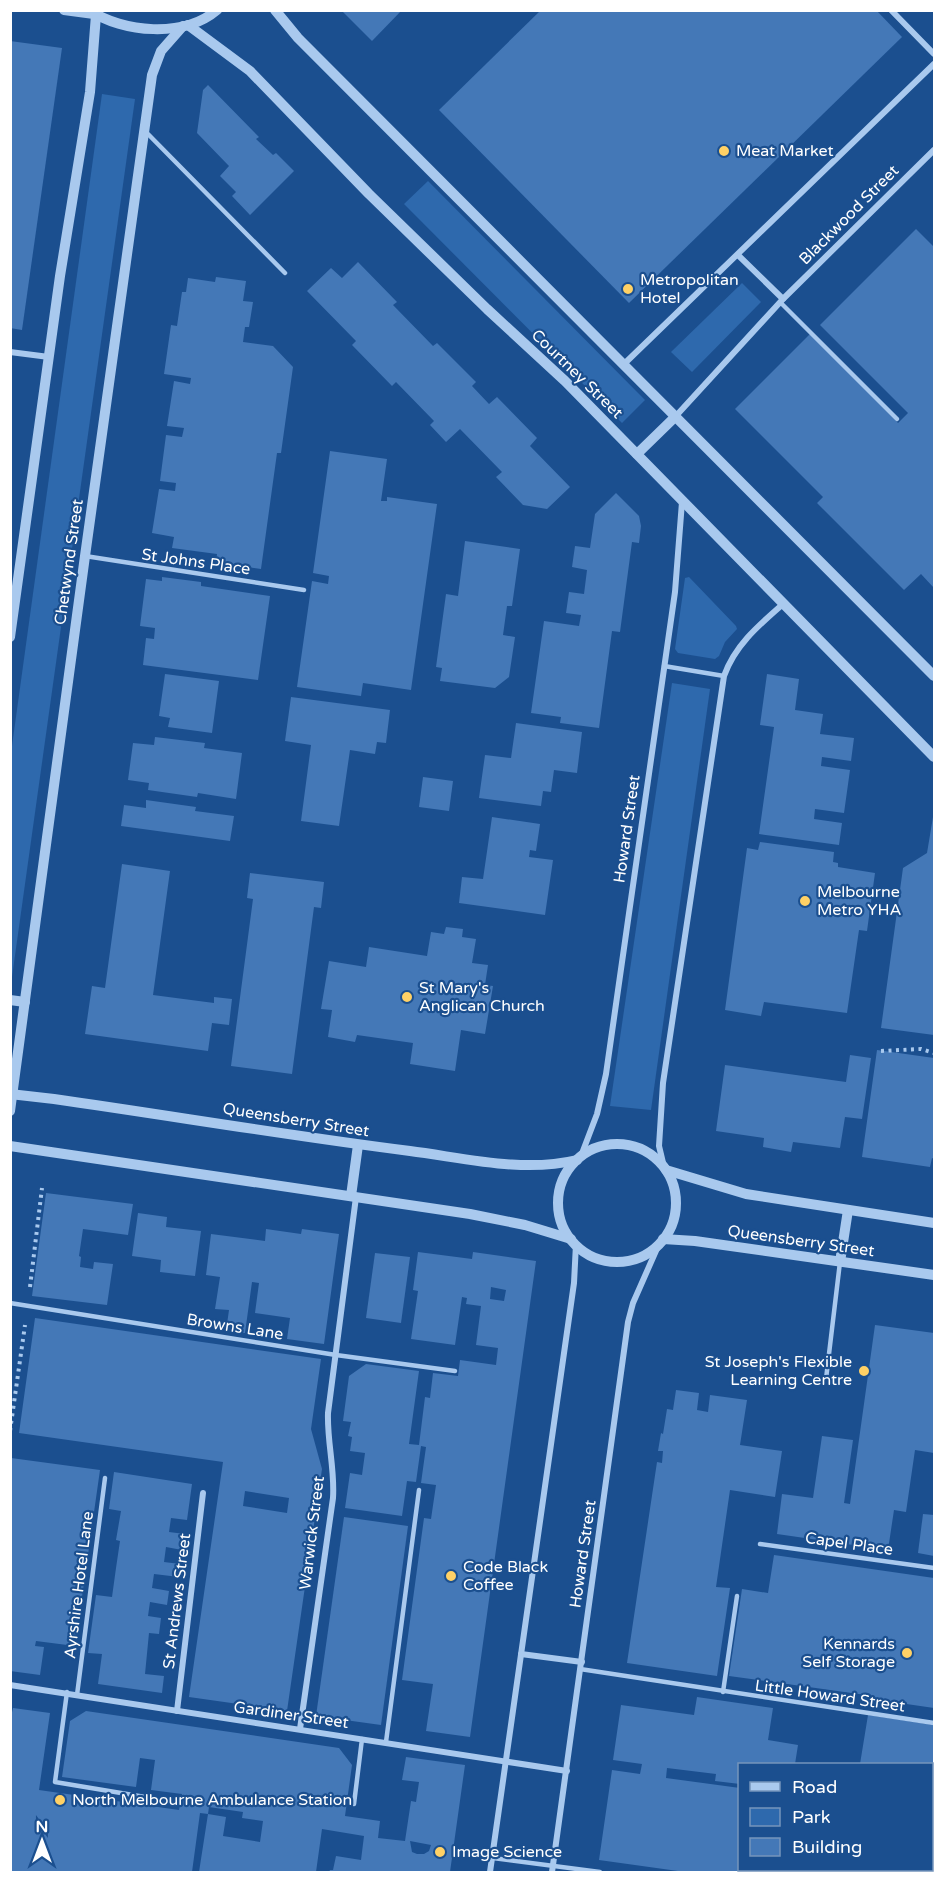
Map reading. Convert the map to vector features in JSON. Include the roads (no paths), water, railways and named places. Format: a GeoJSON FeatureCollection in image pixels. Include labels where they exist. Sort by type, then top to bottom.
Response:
{"type":"FeatureCollection","features":[{"type":"Feature","properties":{"kind":"street"},"geometry":{"type":"LineString","coordinates":[[64,10],[93,13],[122,24],[148,29],[185,25],[203,19],[217,10]]}},
{"type":"Feature","properties":{"kind":"street"},"geometry":{"type":"LineString","coordinates":[[275,10],[298,38],[934,676]]}},
{"type":"Feature","properties":{"kind":"street"},"geometry":{"type":"LineString","coordinates":[[891,10],[934,54]]}},
{"type":"Feature","properties":{"kind":"street"},"geometry":{"type":"LineString","coordinates":[[10,637],[49,357],[90,92],[93,13]]}},
{"type":"Feature","properties":{"kind":"street","name":"Chetwynd Street"},"geometry":{"type":"LineString","coordinates":[[10,1111],[85,556],[155,66],[161,51],[185,25]]}},
{"type":"Feature","properties":{"kind":"street","name":"Courtney Street"},"geometry":{"type":"LineString","coordinates":[[185,25],[250,71],[369,194],[565,381],[934,757]]}},
{"type":"Feature","properties":{"kind":"street"},"geometry":{"type":"LineString","coordinates":[[623,365],[934,64]]}},
{"type":"Feature","properties":{"kind":"street"},"geometry":{"type":"LineString","coordinates":[[929,69],[934,75]]}},
{"type":"Feature","properties":{"kind":"street","name":"Blackwood Street"},"geometry":{"type":"LineString","coordinates":[[675,417],[781,301],[934,150]]}},
{"type":"Feature","properties":{"kind":"street"},"geometry":{"type":"LineString","coordinates":[[738,255],[781,301]]}},
{"type":"Feature","properties":{"kind":"street"},"geometry":{"type":"LineString","coordinates":[[10,352],[49,357]]}},
{"type":"Feature","properties":{"kind":"street"},"geometry":{"type":"LineString","coordinates":[[637,454],[675,417]]}},
{"type":"Feature","properties":{"kind":"street","name":"Howard Street"},"geometry":{"type":"LineString","coordinates":[[579,1158],[595,1120],[606,1074],[675,592],[682,502]]}},
{"type":"Feature","properties":{"kind":"street"},"geometry":{"type":"LineString","coordinates":[[10,1146],[490,1218],[531,1227],[573,1242],[592,1256],[612,1261],[623,1261],[642,1256],[661,1242],[673,1221],[675,1210],[675,1190],[665,1169],[659,1146],[663,1083],[724,676],[732,657],[743,641],[783,604]]}},
{"type":"Feature","properties":{"kind":"street"},"geometry":{"type":"LineString","coordinates":[[10,1000],[25,1002]]}},
{"type":"Feature","properties":{"kind":"street","name":"Queensberry Street"},"geometry":{"type":"LineString","coordinates":[[12,1094],[358,1144],[531,1166],[553,1165],[579,1158]]}},
{"type":"Feature","properties":{"kind":"street"},"geometry":{"type":"LineString","coordinates":[[354,1196],[358,1144]]}},
{"type":"Feature","properties":{"kind":"street"},"geometry":{"type":"LineString","coordinates":[[490,1872],[574,1283],[573,1242],[560,1217],[559,1192],[562,1180],[579,1158],[597,1147],[624,1144],[642,1149],[665,1169],[746,1194],[934,1223]]}},
{"type":"Feature","properties":{"kind":"street","name":"Warwick Street"},"geometry":{"type":"LineString","coordinates":[[300,1729],[333,1498],[333,1474],[327,1426],[354,1196]]}},
{"type":"Feature","properties":{"kind":"street"},"geometry":{"type":"LineString","coordinates":[[840,1262],[848,1210]]}},
{"type":"Feature","properties":{"kind":"street","name":"Queensberry Street"},"geometry":{"type":"LineString","coordinates":[[661,1242],[695,1241],[934,1275]]}},
{"type":"Feature","properties":{"kind":"street","name":"Howard Street"},"geometry":{"type":"LineString","coordinates":[[553,1869],[628,1322],[633,1303],[661,1242]]}},
{"type":"Feature","properties":{"kind":"street","name":"St Andrews Street"},"geometry":{"type":"LineString","coordinates":[[177,1711],[203,1493]]}},
{"type":"Feature","properties":{"kind":"street"},"geometry":{"type":"LineString","coordinates":[[521,1654],[581,1666]]}},
{"type":"Feature","properties":{"kind":"street","name":"Gardiner Street"},"geometry":{"type":"LineString","coordinates":[[10,1685],[567,1771]]}},
{"type":"Feature","properties":{"kind":"lane"},"geometry":{"type":"LineString","coordinates":[[145,131],[285,273]]}},
{"type":"Feature","properties":{"kind":"lane"},"geometry":{"type":"LineString","coordinates":[[781,301],[897,419]]}},
{"type":"Feature","properties":{"kind":"lane","name":"St Johns Place"},"geometry":{"type":"LineString","coordinates":[[85,556],[304,590]]}},
{"type":"Feature","properties":{"kind":"lane"},"geometry":{"type":"LineString","coordinates":[[664,666],[724,676]]}},
{"type":"Feature","properties":{"kind":"lane"},"geometry":{"type":"LineString","coordinates":[[826,1379],[840,1262]]}},
{"type":"Feature","properties":{"kind":"lane","name":"Browns Lane"},"geometry":{"type":"LineString","coordinates":[[10,1303],[336,1355],[455,1371]]}},
{"type":"Feature","properties":{"kind":"lane","name":"Ayrshire Hotel Lane"},"geometry":{"type":"LineString","coordinates":[[77,1695],[105,1478]]}},
{"type":"Feature","properties":{"kind":"lane"},"geometry":{"type":"LineString","coordinates":[[386,1742],[419,1490]]}},
{"type":"Feature","properties":{"kind":"lane","name":"Capel Place"},"geometry":{"type":"LineString","coordinates":[[760,1544],[934,1568]]}},
{"type":"Feature","properties":{"kind":"lane"},"geometry":{"type":"LineString","coordinates":[[723,1692],[736,1596]]}},
{"type":"Feature","properties":{"kind":"lane","name":"Little Howard Street"},"geometry":{"type":"LineString","coordinates":[[581,1666],[723,1692],[934,1723]]}},
{"type":"Feature","properties":{"kind":"lane"},"geometry":{"type":"LineString","coordinates":[[67,1692],[55,1782],[151,1798]]}},
{"type":"Feature","properties":{"kind":"lane"},"geometry":{"type":"LineString","coordinates":[[354,1804],[362,1739]]}},
{"type":"Feature","properties":{"kind":"lane"},"geometry":{"type":"LineString","coordinates":[[493,1858],[553,1869],[600,1872]]}},
{"type":"Feature","properties":{"kind":"place","name":"Meat Market"},"geometry":{"type":"Point","coordinates":[724,151]}},
{"type":"Feature","properties":{"kind":"place","name":"Metropolitan Hotel"},"geometry":{"type":"Point","coordinates":[628,289]}},
{"type":"Feature","properties":{"kind":"place","name":"Melbourne Metro YHA"},"geometry":{"type":"Point","coordinates":[805,901]}},
{"type":"Feature","properties":{"kind":"place","name":"St Mary's Anglican Church"},"geometry":{"type":"Point","coordinates":[407,997]}},
{"type":"Feature","properties":{"kind":"place","name":"St Joseph's Flexible Learning Centre"},"geometry":{"type":"Point","coordinates":[864,1371]}},
{"type":"Feature","properties":{"kind":"place","name":"Code Black Coffee"},"geometry":{"type":"Point","coordinates":[451,1576]}},
{"type":"Feature","properties":{"kind":"place","name":"Kennards Self Storage"},"geometry":{"type":"Point","coordinates":[907,1653]}},
{"type":"Feature","properties":{"kind":"place","name":"North Melbourne Ambulance Station"},"geometry":{"type":"Point","coordinates":[60,1800]}},
{"type":"Feature","properties":{"kind":"place","name":"Image Science"},"geometry":{"type":"Point","coordinates":[440,1852]}}]}
